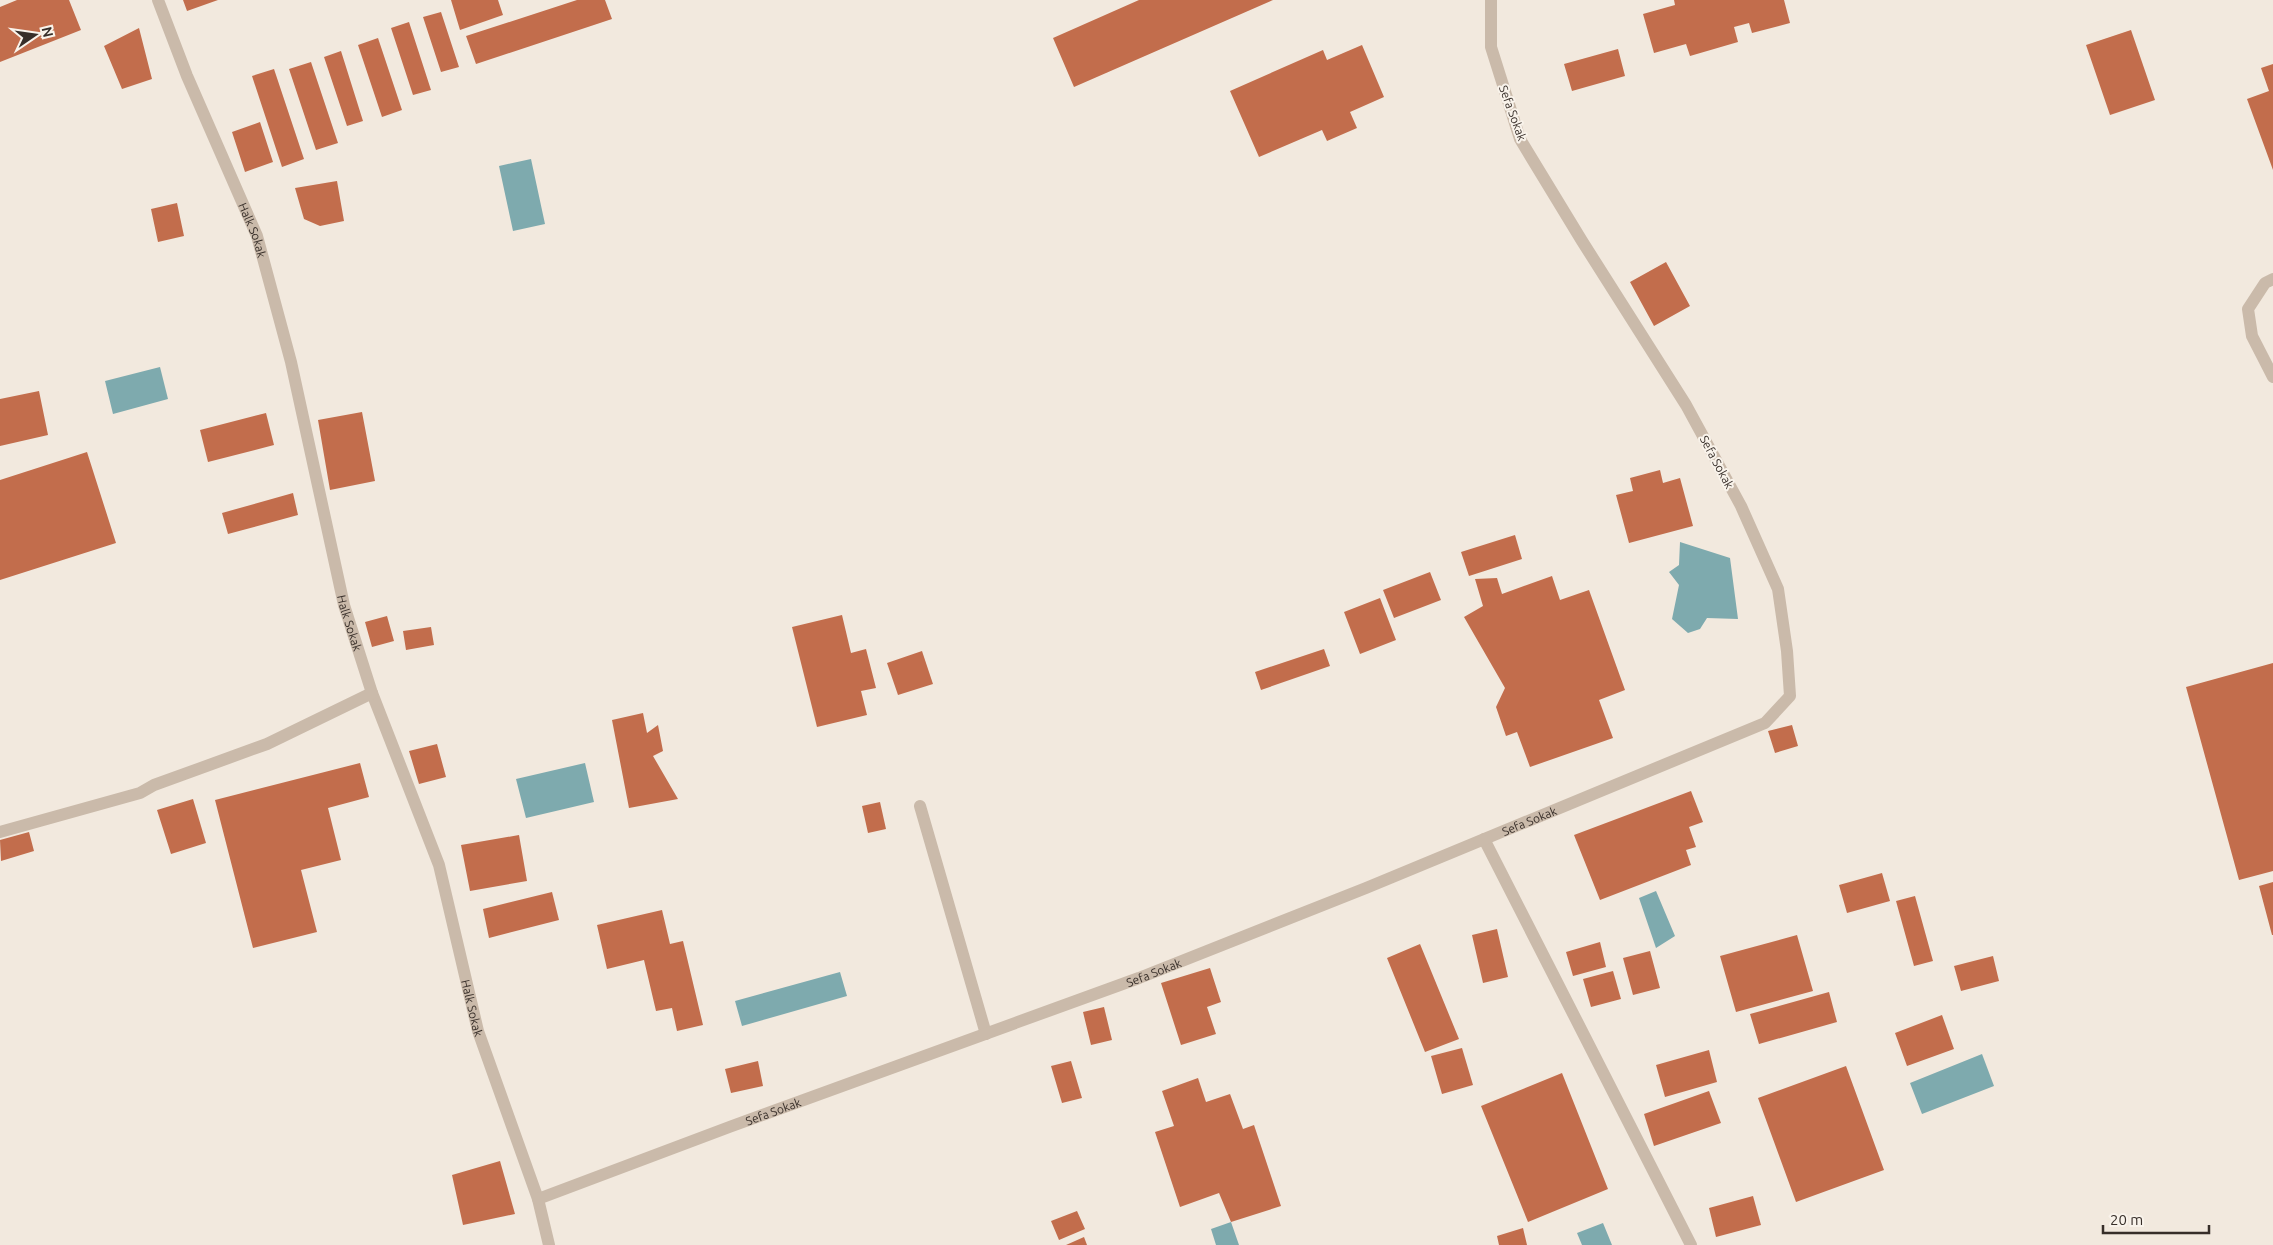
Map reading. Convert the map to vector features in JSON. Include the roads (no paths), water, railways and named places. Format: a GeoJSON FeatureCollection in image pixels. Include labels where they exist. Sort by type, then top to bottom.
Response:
{"type":"FeatureCollection","features":[{"type":"Feature","properties":{"kind":"street","name":"Halk Sokak"},"geometry":{"type":"LineString","coordinates":[[158,0],[187,76],[257,236],[291,362],[344,605],[372,693],[439,865],[478,1031],[538,1200],[549,1245]]}},
{"type":"Feature","properties":{"kind":"street","name":"Sefa Sokak"},"geometry":{"type":"LineString","coordinates":[[538,1200],[732,1126],[1138,978],[1484,839],[1765,723],[1790,696],[1787,651],[1778,589],[1741,506],[1686,405],[1520,139],[1491,47],[1491,0]]}},
{"type":"Feature","properties":{"kind":"street"},"geometry":{"type":"LineString","coordinates":[[2273,279],[2265,283],[2248,309],[2252,336],[2273,377]]}},
{"type":"Feature","properties":{"kind":"street"},"geometry":{"type":"LineString","coordinates":[[0,832],[140,793],[154,785],[267,744],[372,693]]}},
{"type":"Feature","properties":{"kind":"street"},"geometry":{"type":"LineString","coordinates":[[920,806],[986,1034]]}},
{"type":"Feature","properties":{"kind":"street"},"geometry":{"type":"LineString","coordinates":[[1484,839],[1691,1245]]}},
{"type":"Feature","properties":{"kind":"water"},"geometry":{"type":"Polygon","coordinates":[[[531,159],[545,224],[513,231],[499,166],[531,159]]]}},
{"type":"Feature","properties":{"kind":"water"},"geometry":{"type":"Polygon","coordinates":[[[160,367],[168,399],[113,414],[105,381],[160,367]]]}},
{"type":"Feature","properties":{"kind":"water"},"geometry":{"type":"Polygon","coordinates":[[[1680,542],[1730,558],[1738,619],[1707,618],[1700,629],[1688,633],[1672,619],[1679,585],[1669,572],[1679,565],[1680,542]]]}},
{"type":"Feature","properties":{"kind":"water"},"geometry":{"type":"Polygon","coordinates":[[[585,763],[594,802],[526,818],[516,779],[585,763]]]}},
{"type":"Feature","properties":{"kind":"water"},"geometry":{"type":"Polygon","coordinates":[[[1656,891],[1675,936],[1656,948],[1639,898],[1656,891]]]}},
{"type":"Feature","properties":{"kind":"water"},"geometry":{"type":"Polygon","coordinates":[[[840,972],[847,996],[742,1026],[735,1001],[840,972]]]}},
{"type":"Feature","properties":{"kind":"water"},"geometry":{"type":"Polygon","coordinates":[[[1982,1054],[1994,1086],[1922,1114],[1910,1083],[1982,1054]]]}},
{"type":"Feature","properties":{"kind":"water"},"geometry":{"type":"Polygon","coordinates":[[[1231,1222],[1239,1245],[1216,1245],[1211,1229],[1231,1222]]]}},
{"type":"Feature","properties":{"kind":"water"},"geometry":{"type":"Polygon","coordinates":[[[1603,1223],[1612,1245],[1582,1245],[1577,1233],[1603,1223]]]}}]}
